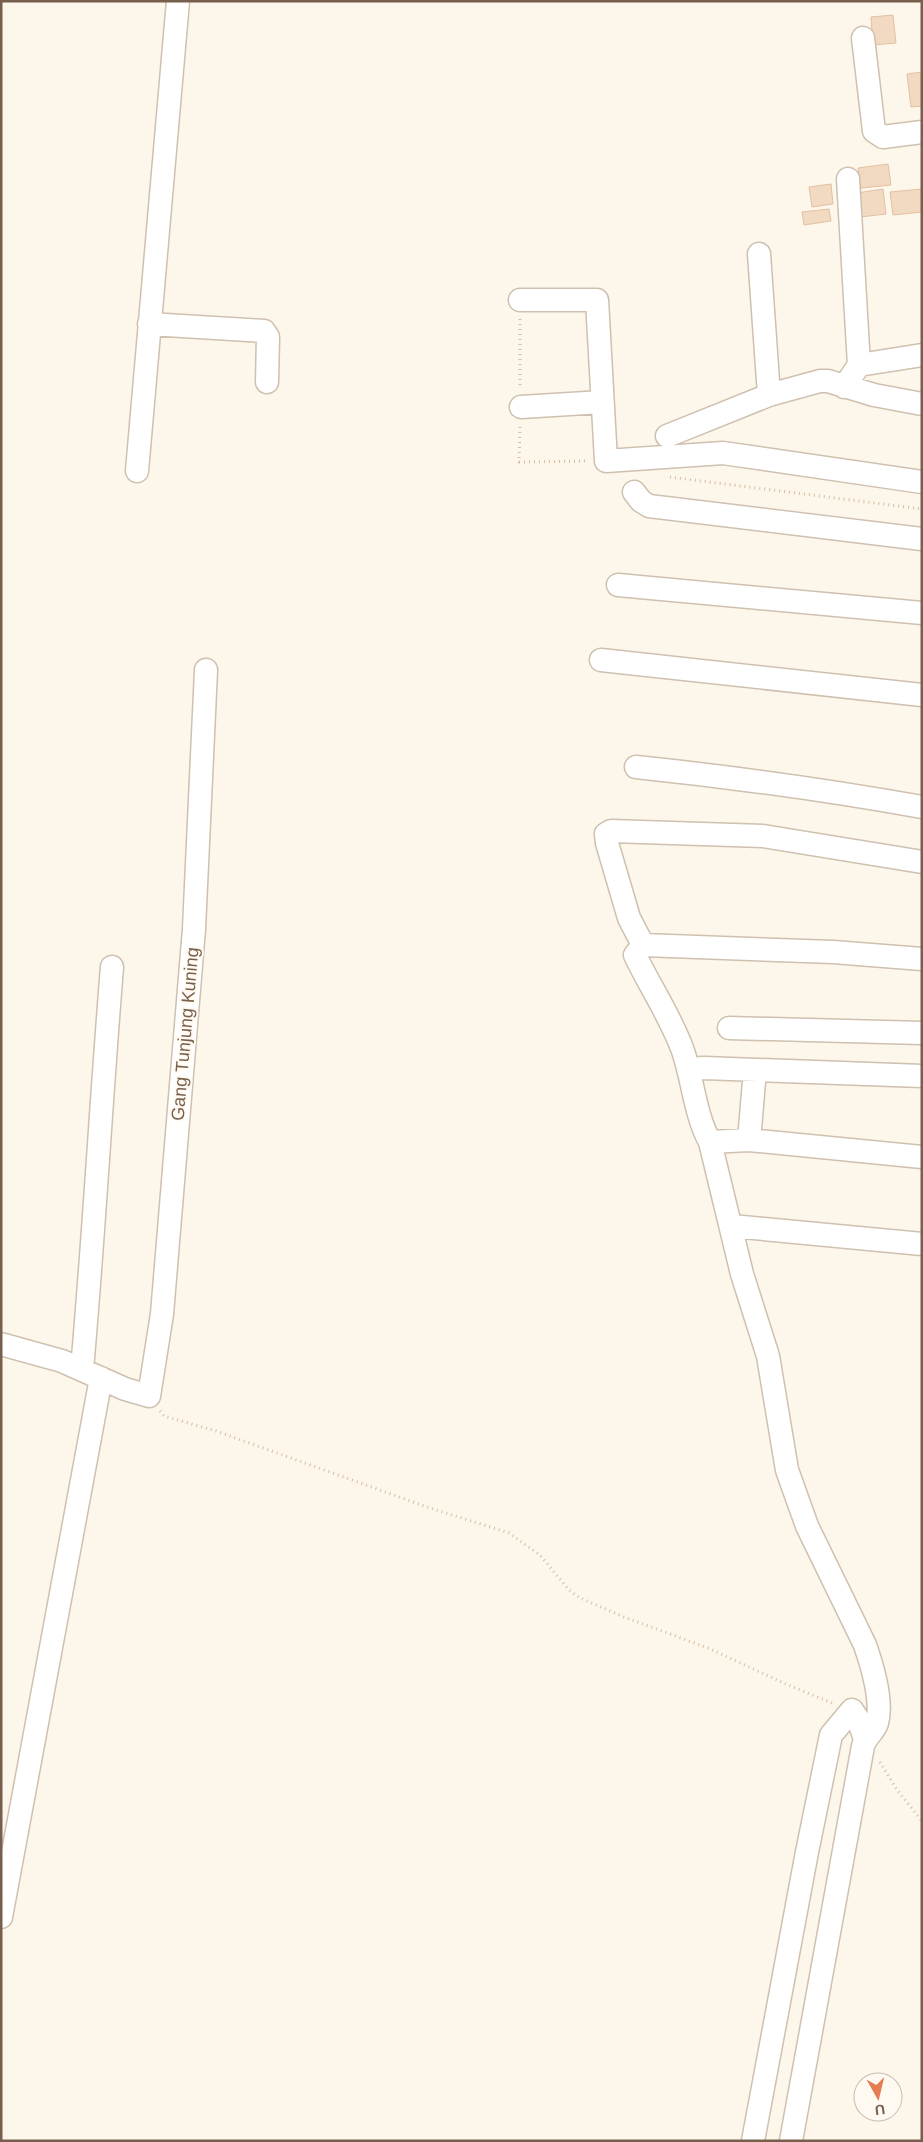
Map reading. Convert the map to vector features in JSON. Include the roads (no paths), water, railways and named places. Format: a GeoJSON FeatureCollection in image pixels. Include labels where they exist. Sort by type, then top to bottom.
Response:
{"type":"FeatureCollection","features":[{"type":"Feature","properties":{"kind":"street"},"geometry":{"type":"LineString","coordinates":[[137,471],[178,1]]}},
{"type":"Feature","properties":{"kind":"street"},"geometry":{"type":"LineString","coordinates":[[863,38],[874,131],[883,137],[922,132]]}},
{"type":"Feature","properties":{"kind":"street"},"geometry":{"type":"LineString","coordinates":[[844,387],[859,365],[848,179]]}},
{"type":"Feature","properties":{"kind":"street"},"geometry":{"type":"LineString","coordinates":[[759,254],[769,394]]}},
{"type":"Feature","properties":{"kind":"street"},"geometry":{"type":"LineString","coordinates":[[520,300],[597,300],[606,461],[723,454],[922,482]]}},
{"type":"Feature","properties":{"kind":"street"},"geometry":{"type":"LineString","coordinates":[[149,324],[264,331],[268,337],[266,382]]}},
{"type":"Feature","properties":{"kind":"street"},"geometry":{"type":"LineString","coordinates":[[859,365],[922,356]]}},
{"type":"Feature","properties":{"kind":"street"},"geometry":{"type":"LineString","coordinates":[[667,436],[769,394],[820,381],[828,381],[844,387],[922,404]]}},
{"type":"Feature","properties":{"kind":"street"},"geometry":{"type":"LineString","coordinates":[[520,407],[602,402]]}},
{"type":"Feature","properties":{"kind":"street"},"geometry":{"type":"LineString","coordinates":[[634,492],[640,501],[649,506],[922,538]]}},
{"type":"Feature","properties":{"kind":"street"},"geometry":{"type":"LineString","coordinates":[[618,585],[922,613]]}},
{"type":"Feature","properties":{"kind":"street"},"geometry":{"type":"LineString","coordinates":[[601,660],[922,695]]}},
{"type":"Feature","properties":{"kind":"street","name":"Gang Tunjung Kuning"},"geometry":{"type":"LineString","coordinates":[[92,1374],[149,1396],[162,1314],[192,948],[206,670]]}},
{"type":"Feature","properties":{"kind":"street"},"geometry":{"type":"LineString","coordinates":[[636,768],[717,776],[922,806]]}},
{"type":"Feature","properties":{"kind":"street"},"geometry":{"type":"LineString","coordinates":[[643,945],[629,918],[607,843],[606,834],[611,831],[763,836],[922,862]]}},
{"type":"Feature","properties":{"kind":"street"},"geometry":{"type":"LineString","coordinates":[[643,945],[833,952],[922,959]]}},
{"type":"Feature","properties":{"kind":"street"},"geometry":{"type":"LineString","coordinates":[[643,945],[635,955],[674,1030],[688,1069],[704,1130],[710,1142],[750,1302],[768,1356],[787,1470],[807,1526],[850,1613],[871,1664],[878,1708],[877,1723],[870,1734],[791,2141]]}},
{"type":"Feature","properties":{"kind":"street"},"geometry":{"type":"LineString","coordinates":[[1,1917],[92,1374],[93,1243],[97,1151],[112,967]]}},
{"type":"Feature","properties":{"kind":"street"},"geometry":{"type":"LineString","coordinates":[[728,1028],[922,1033]]}},
{"type":"Feature","properties":{"kind":"street"},"geometry":{"type":"LineString","coordinates":[[688,1069],[922,1076]]}},
{"type":"Feature","properties":{"kind":"street"},"geometry":{"type":"LineString","coordinates":[[749,1140],[755,1070]]}},
{"type":"Feature","properties":{"kind":"street"},"geometry":{"type":"LineString","coordinates":[[710,1142],[749,1140],[922,1157]]}},
{"type":"Feature","properties":{"kind":"street"},"geometry":{"type":"LineString","coordinates":[[732,1226],[922,1244]]}},
{"type":"Feature","properties":{"kind":"street"},"geometry":{"type":"LineString","coordinates":[[1,1344],[62,1361],[92,1374]]}},
{"type":"Feature","properties":{"kind":"street"},"geometry":{"type":"LineString","coordinates":[[753,2141],[831,1735],[852,1710],[870,1734]]}}]}
